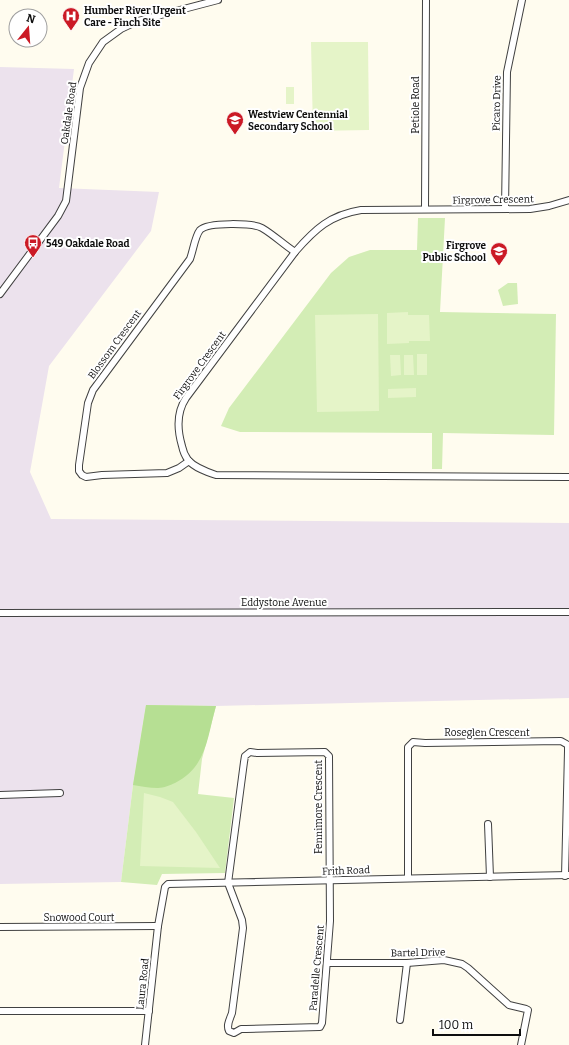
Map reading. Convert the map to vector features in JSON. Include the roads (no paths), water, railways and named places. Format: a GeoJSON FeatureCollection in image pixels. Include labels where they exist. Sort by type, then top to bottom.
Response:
{"type":"FeatureCollection","features":[{"type":"Feature","properties":{"kind":"street","name":"Oakdale Road"},"geometry":{"type":"LineString","coordinates":[[0,294],[58,216],[66,201],[80,88],[89,63],[103,42],[121,29],[138,21],[218,0]]}},
{"type":"Feature","properties":{"kind":"street","name":"Petiole Road"},"geometry":{"type":"LineString","coordinates":[[425,209],[426,0]]}},
{"type":"Feature","properties":{"kind":"street","name":"Picaro Drive"},"geometry":{"type":"LineString","coordinates":[[505,209],[507,72],[522,0]]}},
{"type":"Feature","properties":{"kind":"street","name":"Firgrove Crescent"},"geometry":{"type":"LineString","coordinates":[[189,461],[184,452],[178,428],[179,414],[183,402],[295,252],[319,226],[334,217],[361,210],[540,208],[569,200]]}},
{"type":"Feature","properties":{"kind":"street","name":"Blossom Crescent"},"geometry":{"type":"LineString","coordinates":[[189,461],[179,468],[167,473],[102,475],[86,477],[82,475],[79,471],[79,465],[88,403],[92,390],[190,259],[197,234],[204,227],[218,225],[250,225],[261,227],[295,252]]}},
{"type":"Feature","properties":{"kind":"street"},"geometry":{"type":"LineString","coordinates":[[189,461],[206,472],[224,476],[569,477]]}},
{"type":"Feature","properties":{"kind":"street","name":"Eddystone Avenue"},"geometry":{"type":"LineString","coordinates":[[0,613],[569,612]]}},
{"type":"Feature","properties":{"kind":"street","name":"Roseglen Crescent"},"geometry":{"type":"LineString","coordinates":[[408,878],[408,747],[412,742],[561,741],[566,743],[568,745],[567,876]]}},
{"type":"Feature","properties":{"kind":"street","name":"Fennimore Crescent"},"geometry":{"type":"LineString","coordinates":[[228,883],[245,756],[250,752],[325,752],[328,754],[329,881]]}},
{"type":"Feature","properties":{"kind":"street"},"geometry":{"type":"LineString","coordinates":[[0,795],[60,793]]}},
{"type":"Feature","properties":{"kind":"street"},"geometry":{"type":"LineString","coordinates":[[488,824],[490,878]]}},
{"type":"Feature","properties":{"kind":"street","name":"Frith Road"},"geometry":{"type":"LineString","coordinates":[[158,926],[165,886],[168,884],[567,876]]}},
{"type":"Feature","properties":{"kind":"street","name":"Paradelle Crescent"},"geometry":{"type":"LineString","coordinates":[[228,883],[242,920],[243,928],[232,1013],[228,1026],[229,1031],[234,1033],[241,1029],[320,1027],[322,1024],[328,963],[330,921],[329,881]]}},
{"type":"Feature","properties":{"kind":"street","name":"Snowood Court"},"geometry":{"type":"LineString","coordinates":[[0,927],[158,926]]}},
{"type":"Feature","properties":{"kind":"street","name":"Laura Road"},"geometry":{"type":"LineString","coordinates":[[145,1045],[158,926]]}},
{"type":"Feature","properties":{"kind":"street","name":"Bartel Drive"},"geometry":{"type":"LineString","coordinates":[[328,963],[407,963],[444,960],[462,964],[509,1005],[526,1009],[529,1012],[521,1045]]}},
{"type":"Feature","properties":{"kind":"street"},"geometry":{"type":"LineString","coordinates":[[400,1020],[407,963]]}},
{"type":"Feature","properties":{"kind":"street"},"geometry":{"type":"LineString","coordinates":[[0,1011],[149,1011]]}},
{"type":"Feature","properties":{"kind":"place","name":"Humber River Urgent Care - Finch Site"},"geometry":{"type":"Point","coordinates":[71,31]}},
{"type":"Feature","properties":{"kind":"place","name":"Westview Centennial Secondary School"},"geometry":{"type":"Point","coordinates":[235,135]}},
{"type":"Feature","properties":{"kind":"place","name":"549 Oakdale Road"},"geometry":{"type":"Point","coordinates":[33,258]}},
{"type":"Feature","properties":{"kind":"place","name":"Firgrove Public School"},"geometry":{"type":"Point","coordinates":[499,266]}}]}
